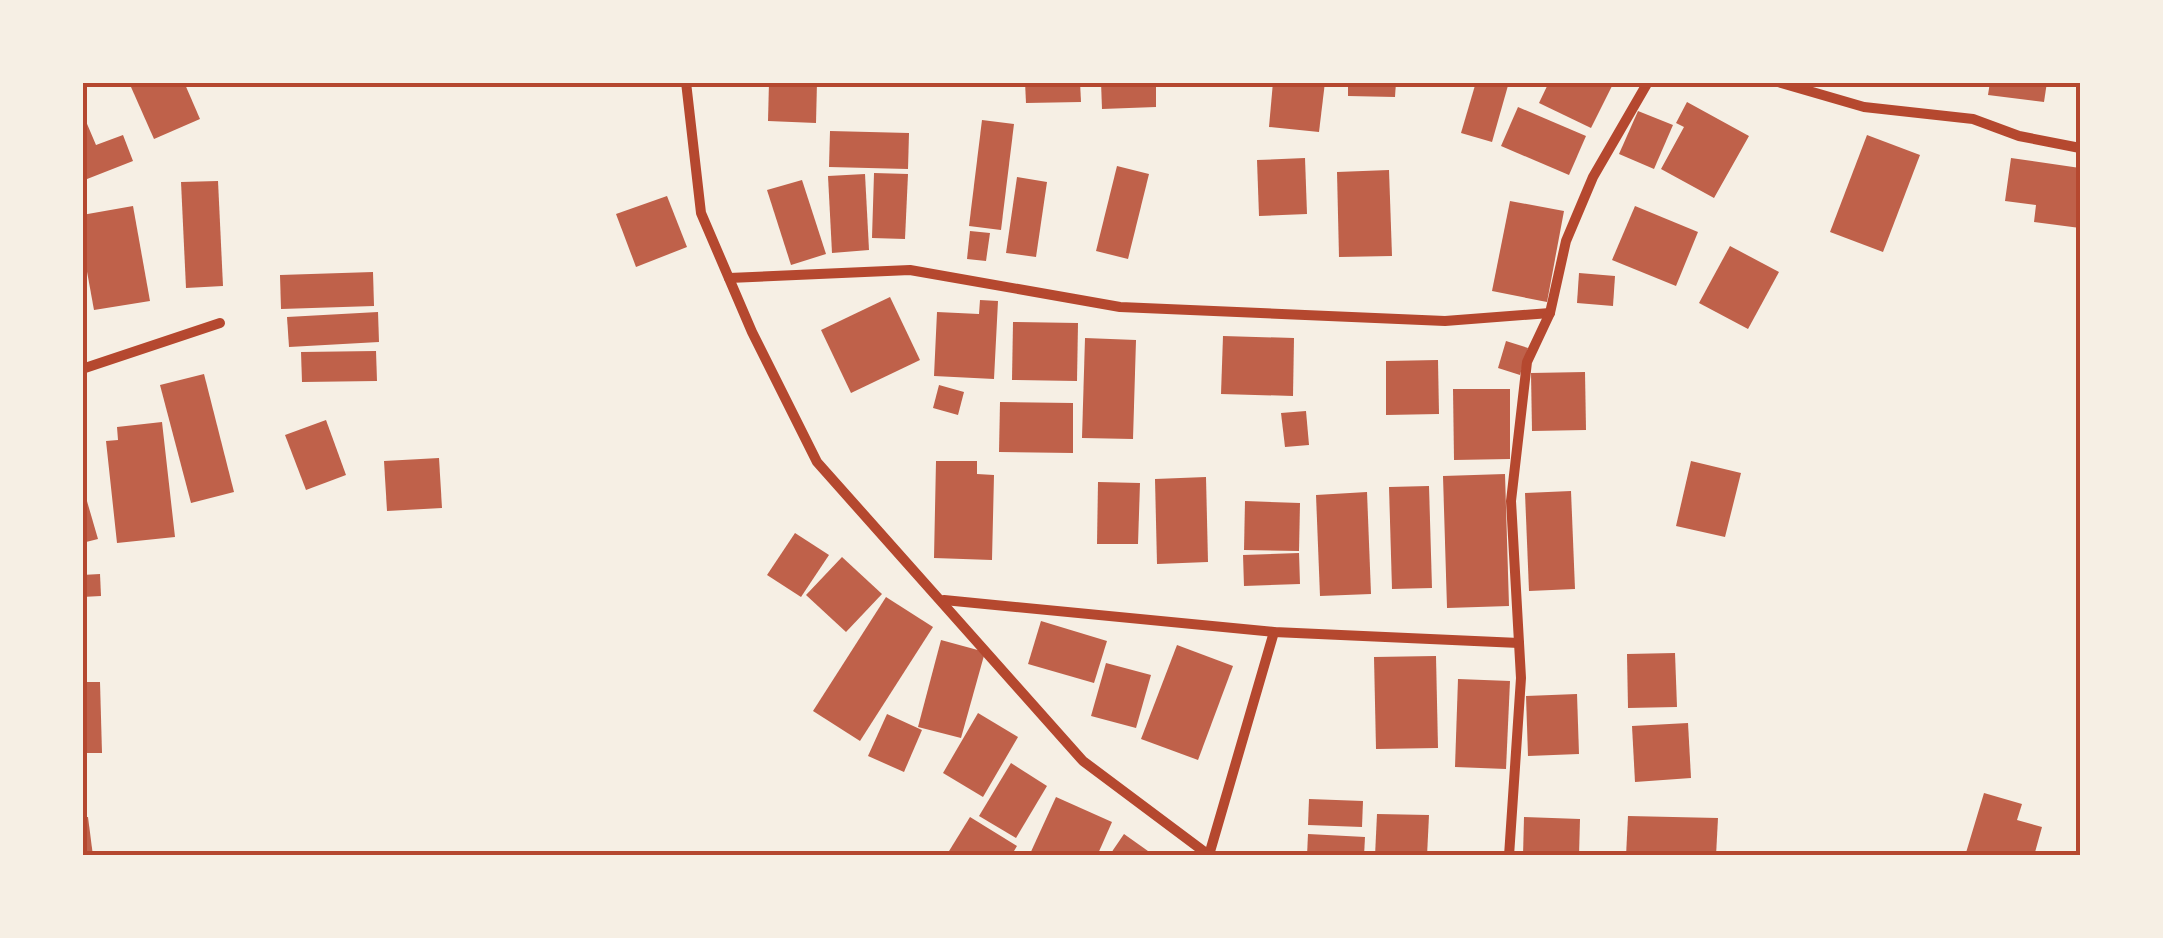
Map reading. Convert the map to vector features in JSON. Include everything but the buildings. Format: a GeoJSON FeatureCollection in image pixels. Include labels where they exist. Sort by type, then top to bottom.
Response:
{"type":"FeatureCollection","features":[{"type":"Feature","properties":{"kind":"street"},"geometry":{"type":"LineString","coordinates":[[686,82],[701,213],[752,332],[817,462],[1083,761],[1210,855],[1274,632]]}},
{"type":"Feature","properties":{"kind":"street"},"geometry":{"type":"LineString","coordinates":[[1509,856],[1521,678],[1512,501],[1527,362],[1550,312],[1566,240],[1579,209],[1648,82]]}},
{"type":"Feature","properties":{"kind":"street"},"geometry":{"type":"LineString","coordinates":[[1778,82],[1864,106],[1973,119],[2019,136],[2080,148]]}},
{"type":"Feature","properties":{"kind":"street"},"geometry":{"type":"LineString","coordinates":[[729,278],[910,270],[1120,308],[1445,321],[1550,312]]}},
{"type":"Feature","properties":{"kind":"street"},"geometry":{"type":"LineString","coordinates":[[82,370],[220,324]]}},
{"type":"Feature","properties":{"kind":"street"},"geometry":{"type":"LineString","coordinates":[[942,600],[1274,632],[1519,643]]}}]}
